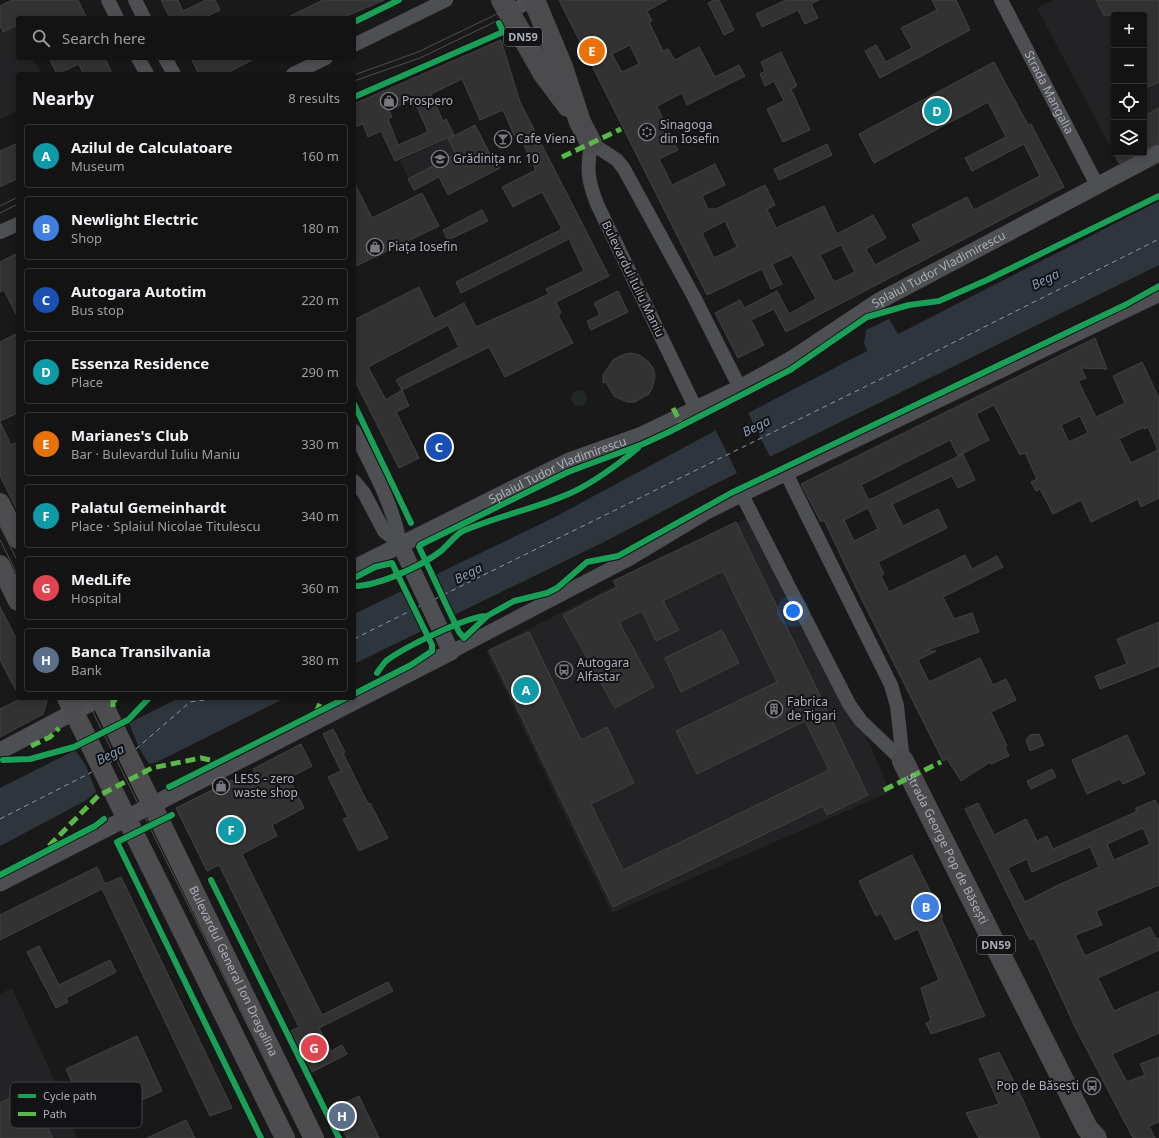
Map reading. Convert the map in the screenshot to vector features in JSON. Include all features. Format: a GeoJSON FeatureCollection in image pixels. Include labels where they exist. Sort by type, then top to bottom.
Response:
{"type":"FeatureCollection","features":[{"type":"Feature","properties":{"kind":"main road","name":"DN59"},"geometry":{"type":"LineString","coordinates":[[534,0],[562,67],[580,122]]}},
{"type":"Feature","properties":{"kind":"main road","name":"DN59"},"geometry":{"type":"LineString","coordinates":[[506,6],[544,74],[580,122],[591,143]]}},
{"type":"Feature","properties":{"kind":"main road"},"geometry":{"type":"LineString","coordinates":[[0,503],[16,535]]}},
{"type":"Feature","properties":{"kind":"main road"},"geometry":{"type":"LineString","coordinates":[[0,565],[16,597]]}},
{"type":"Feature","properties":{"kind":"main road","name":"Bulevardul General Ion Dragalina"},"geometry":{"type":"LineString","coordinates":[[101,701],[150,798],[192,889],[314,1138]]}},
{"type":"Feature","properties":{"kind":"main road"},"geometry":{"type":"LineString","coordinates":[[73,711],[285,1138]]}},
{"type":"Feature","properties":{"kind":"main road","name":"Strada George Pop de Băsești"},"geometry":{"type":"LineString","coordinates":[[903,761],[1091,1135]]}},
{"type":"Feature","properties":{"kind":"street"},"geometry":{"type":"LineString","coordinates":[[108,0],[116,16]]}},
{"type":"Feature","properties":{"kind":"street"},"geometry":{"type":"LineString","coordinates":[[135,0],[143,16]]}},
{"type":"Feature","properties":{"kind":"street"},"geometry":{"type":"LineString","coordinates":[[356,43],[446,0]]}},
{"type":"Feature","properties":{"kind":"street"},"geometry":{"type":"LineString","coordinates":[[506,6],[534,0]]}},
{"type":"Feature","properties":{"kind":"street","name":"Strada Mangalia"},"geometry":{"type":"LineString","coordinates":[[1001,0],[1097,184]]}},
{"type":"Feature","properties":{"kind":"street"},"geometry":{"type":"LineString","coordinates":[[139,60],[146,72]]}},
{"type":"Feature","properties":{"kind":"street"},"geometry":{"type":"LineString","coordinates":[[166,60],[173,72]]}},
{"type":"Feature","properties":{"kind":"street"},"geometry":{"type":"LineString","coordinates":[[297,72],[322,60]]}},
{"type":"Feature","properties":{"kind":"street"},"geometry":{"type":"LineString","coordinates":[[591,143],[617,160],[624,169],[694,297],[740,388]]}},
{"type":"Feature","properties":{"kind":"street","name":"Bulevardul Iuliu Maniu"},"geometry":{"type":"LineString","coordinates":[[591,143],[587,170],[596,204],[696,409]]}},
{"type":"Feature","properties":{"kind":"street","name":"Splaiul Tudor Vladimirescu"},"geometry":{"type":"LineString","coordinates":[[356,567],[569,461],[642,435],[740,388],[792,359],[879,301],[1097,184],[1159,153]]}},
{"type":"Feature","properties":{"kind":"street"},"geometry":{"type":"LineString","coordinates":[[0,232],[16,225]]}},
{"type":"Feature","properties":{"kind":"street"},"geometry":{"type":"LineString","coordinates":[[356,693],[448,646],[631,558],[706,513],[786,473],[1158,298]]}},
{"type":"Feature","properties":{"kind":"street"},"geometry":{"type":"LineString","coordinates":[[356,435],[382,488],[396,524],[400,544],[448,646]]}},
{"type":"Feature","properties":{"kind":"street","name":"Strada George Pop de Băsești"},"geometry":{"type":"LineString","coordinates":[[786,473],[891,685],[897,706],[903,761]]}},
{"type":"Feature","properties":{"kind":"street"},"geometry":{"type":"LineString","coordinates":[[356,483],[364,493],[384,531],[400,544]]}},
{"type":"Feature","properties":{"kind":"street","name":"Strada George Pop de Băsești"},"geometry":{"type":"LineString","coordinates":[[742,495],[849,704],[861,721],[903,761]]}},
{"type":"Feature","properties":{"kind":"street"},"geometry":{"type":"LineString","coordinates":[[0,884],[150,798],[342,700]]}},
{"type":"Feature","properties":{"kind":"street"},"geometry":{"type":"LineString","coordinates":[[0,751],[73,711],[101,701]]}},
{"type":"Feature","properties":{"kind":"shaded area"},"geometry":{"type":"Polygon","coordinates":[[[1053,0],[1159,0],[1159,144],[1147,150],[1147,12],[1111,12],[1111,148],[1037,8],[1053,0]]]}},
{"type":"Feature","properties":{"kind":"shaded area"},"geometry":{"type":"Polygon","coordinates":[[[16,25],[16,60],[34,60],[40,72],[16,72],[16,112],[0,119],[0,33],[16,25]]]}},
{"type":"Feature","properties":{"kind":"shaded area","name":"Grădinița nr. 10"},"geometry":{"type":"Polygon","coordinates":[[[455,135],[480,156],[414,190],[400,161],[455,135]]]}},
{"type":"Feature","properties":{"kind":"shaded area"},"geometry":{"type":"Polygon","coordinates":[[[1115,156],[1136,156],[1120,165],[1115,156]]]}},
{"type":"Feature","properties":{"kind":"shaded area"},"geometry":{"type":"Polygon","coordinates":[[[576,390],[582,390],[587,395],[585,404],[582,406],[576,406],[571,401],[571,395],[576,390]]]}},
{"type":"Feature","properties":{"kind":"shaded area"},"geometry":{"type":"Polygon","coordinates":[[[751,516],[868,740],[890,792],[612,913],[486,651],[751,516]]]}},
{"type":"Feature","properties":{"kind":"shaded area"},"geometry":{"type":"Polygon","coordinates":[[[12,988],[55,1082],[10,1082],[10,1128],[73,1128],[77,1138],[0,1138],[0,994],[12,988]]]}},
{"type":"Feature","properties":{"kind":"water","name":"Bega"},"geometry":{"type":"Polygon","coordinates":[[[1159,201],[1159,265],[709,487],[606,541],[356,663],[356,613],[551,519],[867,351],[864,343],[866,330],[889,319],[898,334],[1159,201]]]}},
{"type":"Feature","properties":{"kind":"water","name":"Bega"},"geometry":{"type":"Polygon","coordinates":[[[175,700],[281,700],[157,762],[138,767],[105,785],[85,801],[0,846],[0,788],[175,700]]]}},
{"type":"Feature","properties":{"kind":"pier"},"geometry":{"type":"Polygon","coordinates":[[[747,411],[771,459],[738,475],[715,429],[747,411]]]}},
{"type":"Feature","properties":{"kind":"pier"},"geometry":{"type":"Polygon","coordinates":[[[434,573],[455,617],[423,633],[401,589],[434,573]]]}},
{"type":"Feature","properties":{"kind":"pier"},"geometry":{"type":"Polygon","coordinates":[[[128,721],[140,750],[150,765],[139,769],[106,787],[97,794],[86,766],[74,748],[128,721]]]}},
{"type":"Feature","properties":{"kind":"building"},"geometry":{"type":"Polygon","coordinates":[[[12,0],[78,0],[86,16],[16,16],[16,26],[3,32],[0,26],[0,6],[12,0]]]}},
{"type":"Feature","properties":{"kind":"building"},"geometry":{"type":"Polygon","coordinates":[[[161,0],[178,0],[183,11],[206,0],[215,0],[220,10],[208,16],[169,16],[161,0]]]}},
{"type":"Feature","properties":{"kind":"building"},"geometry":{"type":"Polygon","coordinates":[[[323,0],[384,0],[347,16],[290,16],[323,0]]]}},
{"type":"Feature","properties":{"kind":"building"},"geometry":{"type":"Polygon","coordinates":[[[559,0],[667,0],[647,11],[652,21],[649,22],[663,51],[668,49],[675,60],[699,47],[715,77],[739,65],[745,76],[687,105],[682,93],[657,106],[678,150],[659,159],[672,185],[715,164],[725,185],[702,196],[708,209],[716,209],[765,185],[775,205],[767,209],[776,228],[824,206],[837,234],[873,215],[886,238],[866,249],[875,265],[921,241],[912,225],[967,197],[974,210],[1040,176],[1024,144],[972,171],[965,158],[1006,137],[988,102],[874,163],[859,134],[994,62],[1028,125],[1031,124],[1064,187],[786,332],[774,309],[751,320],[764,345],[738,358],[715,313],[740,300],[744,308],[777,291],[789,314],[816,299],[792,255],[772,264],[782,284],[771,289],[762,269],[707,295],[559,0]],[[630,45],[612,54],[622,72],[639,64],[630,45]],[[725,221],[702,233],[714,258],[737,247],[725,221]],[[841,245],[820,255],[834,282],[855,272],[841,245]]]}},
{"type":"Feature","properties":{"kind":"building"},"geometry":{"type":"Polygon","coordinates":[[[714,0],[719,0],[734,30],[724,35],[708,3],[714,0]]]}},
{"type":"Feature","properties":{"kind":"building"},"geometry":{"type":"Polygon","coordinates":[[[786,0],[819,0],[811,4],[818,18],[805,24],[798,10],[762,27],[756,14],[786,0]]]}},
{"type":"Feature","properties":{"kind":"building"},"geometry":{"type":"Polygon","coordinates":[[[932,0],[956,0],[970,30],[880,78],[865,51],[876,45],[886,62],[912,48],[901,28],[937,10],[932,0]]]}},
{"type":"Feature","properties":{"kind":"building"},"geometry":{"type":"Polygon","coordinates":[[[1096,0],[1159,0],[1159,82],[1147,88],[1147,12],[1111,12],[1111,15],[1104,15],[1096,0]]]}},
{"type":"Feature","properties":{"kind":"building"},"geometry":{"type":"Polygon","coordinates":[[[501,40],[520,102],[609,276],[556,302],[561,313],[558,315],[573,343],[505,377],[489,347],[402,390],[409,406],[396,412],[419,458],[399,468],[356,383],[356,319],[419,287],[434,319],[464,303],[476,327],[549,294],[546,289],[584,271],[569,239],[461,293],[456,282],[562,229],[542,192],[513,207],[502,187],[536,170],[520,137],[516,139],[503,110],[480,120],[462,79],[431,94],[443,121],[446,119],[454,135],[395,161],[381,131],[368,137],[363,124],[356,126],[356,103],[501,40]],[[410,101],[389,110],[392,117],[388,119],[398,145],[428,132],[416,105],[412,106],[410,101]],[[448,325],[368,367],[386,400],[402,390],[396,380],[459,347],[448,325]]]}},
{"type":"Feature","properties":{"kind":"building"},"geometry":{"type":"Polygon","coordinates":[[[781,52],[797,86],[791,89],[810,130],[783,142],[767,109],[784,101],[774,81],[765,86],[760,74],[765,71],[761,62],[781,52]]]}},
{"type":"Feature","properties":{"kind":"building"},"geometry":{"type":"Polygon","coordinates":[[[50,60],[106,60],[111,72],[82,72],[79,64],[61,72],[56,72],[50,60]]]}},
{"type":"Feature","properties":{"kind":"building"},"geometry":{"type":"Polygon","coordinates":[[[192,60],[252,60],[229,72],[198,72],[192,60]]]}},
{"type":"Feature","properties":{"kind":"building"},"geometry":{"type":"Polygon","coordinates":[[[1159,108],[1159,143],[1147,149],[1147,120],[1147,114],[1159,108]]]}},
{"type":"Feature","properties":{"kind":"building"},"geometry":{"type":"Polygon","coordinates":[[[475,125],[491,156],[492,155],[500,168],[448,195],[439,177],[414,190],[408,179],[456,154],[448,139],[475,125]]]}},
{"type":"Feature","properties":{"kind":"building"},"geometry":{"type":"Polygon","coordinates":[[[16,144],[16,179],[0,187],[0,151],[16,144]]]}},
{"type":"Feature","properties":{"kind":"building"},"geometry":{"type":"Polygon","coordinates":[[[827,144],[832,155],[779,180],[774,169],[827,144]]]}},
{"type":"Feature","properties":{"kind":"building"},"geometry":{"type":"Polygon","coordinates":[[[1116,156],[1132,156],[1119,163],[1116,156]]]}},
{"type":"Feature","properties":{"kind":"building","name":"Piața Iosefin"},"geometry":{"type":"Polygon","coordinates":[[[356,186],[372,218],[422,193],[439,226],[356,266],[356,186]]]}},
{"type":"Feature","properties":{"kind":"building"},"geometry":{"type":"Polygon","coordinates":[[[482,210],[488,221],[448,240],[443,230],[482,210]]]}},
{"type":"Feature","properties":{"kind":"building"},"geometry":{"type":"Polygon","coordinates":[[[16,254],[16,314],[4,290],[0,292],[0,262],[16,254]]]}},
{"type":"Feature","properties":{"kind":"building"},"geometry":{"type":"Polygon","coordinates":[[[618,291],[628,312],[591,330],[587,321],[600,315],[594,303],[618,291]]]}},
{"type":"Feature","properties":{"kind":"building"},"geometry":{"type":"Polygon","coordinates":[[[16,334],[16,414],[0,421],[0,342],[16,334]]]}},
{"type":"Feature","properties":{"kind":"building"},"geometry":{"type":"Polygon","coordinates":[[[1095,338],[1107,369],[1081,368],[1086,378],[1078,381],[1096,417],[1125,403],[1113,376],[1142,362],[1159,398],[1159,498],[1141,507],[1138,499],[1091,522],[1081,500],[1053,514],[1040,489],[1036,491],[1031,482],[1037,479],[1025,453],[1020,455],[994,405],[976,414],[989,440],[958,456],[950,440],[861,485],[869,500],[963,454],[975,480],[958,488],[952,476],[892,504],[903,526],[938,509],[947,528],[878,562],[884,574],[881,576],[889,592],[965,555],[972,569],[997,556],[1003,567],[943,597],[954,619],[972,613],[979,632],[924,651],[936,651],[918,660],[929,682],[980,658],[993,685],[1006,679],[1016,700],[991,712],[1007,746],[1005,747],[1009,756],[991,764],[990,762],[961,781],[947,759],[943,761],[858,592],[824,520],[821,522],[801,484],[1095,338]],[[1080,416],[1061,425],[1069,442],[1088,433],[1080,416]],[[1144,427],[1119,439],[1131,463],[1158,450],[1148,427],[1144,429],[1144,427]],[[868,508],[844,520],[854,541],[878,529],[868,508]]]}},
{"type":"Feature","properties":{"kind":"building"},"geometry":{"type":"Polygon","coordinates":[[[630,353],[639,355],[648,361],[653,368],[655,376],[653,386],[649,394],[635,402],[627,402],[614,396],[606,382],[603,383],[603,375],[613,360],[630,353]]]}},
{"type":"Feature","properties":{"kind":"building"},"geometry":{"type":"Polygon","coordinates":[[[0,422],[11,445],[15,443],[16,445],[16,508],[0,476],[0,422]]]}},
{"type":"Feature","properties":{"kind":"building","name":"Fabrica de Tigari"},"geometry":{"type":"Polygon","coordinates":[[[736,522],[868,795],[827,815],[823,806],[613,907],[489,650],[529,632],[581,740],[607,727],[634,783],[591,804],[623,870],[829,770],[805,721],[697,774],[676,731],[777,682],[723,571],[663,601],[679,630],[656,641],[642,611],[619,622],[654,687],[615,708],[563,615],[617,587],[613,581],[736,522]]]}},
{"type":"Feature","properties":{"kind":"building"},"geometry":{"type":"Polygon","coordinates":[[[0,607],[16,638],[16,690],[0,660],[0,607]]]}},
{"type":"Feature","properties":{"kind":"building"},"geometry":{"type":"Polygon","coordinates":[[[1159,622],[1159,666],[1100,689],[1095,676],[1127,664],[1117,639],[1159,622]]]}},
{"type":"Feature","properties":{"kind":"building"},"geometry":{"type":"Polygon","coordinates":[[[722,630],[739,663],[681,692],[665,658],[722,630]]]}},
{"type":"Feature","properties":{"kind":"building"},"geometry":{"type":"Polygon","coordinates":[[[18,700],[47,700],[43,714],[0,737],[0,709],[18,700]]]}},
{"type":"Feature","properties":{"kind":"building"},"geometry":{"type":"Polygon","coordinates":[[[333,729],[368,804],[370,803],[388,838],[359,851],[343,819],[348,817],[328,777],[341,771],[323,734],[333,729]]]}},
{"type":"Feature","properties":{"kind":"building"},"geometry":{"type":"Polygon","coordinates":[[[1039,734],[1044,745],[1030,751],[1026,740],[1030,735],[1039,734]]]}},
{"type":"Feature","properties":{"kind":"building"},"geometry":{"type":"Polygon","coordinates":[[[1127,735],[1145,774],[1123,784],[1120,779],[1087,794],[1072,760],[1127,735]]]}},
{"type":"Feature","properties":{"kind":"building"},"geometry":{"type":"Polygon","coordinates":[[[301,744],[312,766],[289,778],[304,808],[272,825],[277,836],[242,854],[322,1015],[388,982],[393,991],[319,1028],[331,1051],[342,1045],[347,1054],[312,1072],[291,1031],[299,1027],[219,865],[207,871],[176,808],[232,780],[235,786],[256,776],[253,769],[301,744]]]}},
{"type":"Feature","properties":{"kind":"building"},"geometry":{"type":"Polygon","coordinates":[[[1052,769],[1056,777],[1031,789],[1027,781],[1052,769]]]}},
{"type":"Feature","properties":{"kind":"building"},"geometry":{"type":"Polygon","coordinates":[[[1155,800],[1159,808],[1159,885],[1096,911],[1102,925],[1075,935],[1085,956],[1150,927],[1156,939],[1159,938],[1159,950],[1098,978],[1114,1011],[1159,991],[1159,1033],[1112,1054],[1127,1082],[1145,1075],[1140,1064],[1159,1057],[1159,1122],[1149,1126],[1155,1138],[1133,1138],[1075,1027],[1034,938],[1030,940],[965,809],[978,803],[994,835],[1026,819],[1037,841],[1047,836],[1053,849],[1136,812],[1136,808],[1155,800]],[[1143,828],[1107,844],[1114,860],[1150,844],[1143,828]],[[1090,847],[1032,872],[1027,859],[1008,868],[1025,902],[1056,886],[1099,867],[1090,847]]]}},
{"type":"Feature","properties":{"kind":"building"},"geometry":{"type":"Polygon","coordinates":[[[912,855],[943,917],[941,918],[985,1016],[931,1034],[926,1023],[931,1021],[921,988],[939,980],[918,929],[895,940],[881,913],[876,916],[859,881],[912,855]]]}},
{"type":"Feature","properties":{"kind":"building"},"geometry":{"type":"Polygon","coordinates":[[[97,867],[105,884],[121,877],[232,1108],[210,1116],[102,889],[0,940],[0,915],[97,867]]]}},
{"type":"Feature","properties":{"kind":"building"},"geometry":{"type":"Polygon","coordinates":[[[39,946],[59,985],[110,960],[116,972],[66,998],[68,1002],[56,1008],[27,952],[39,946]]]}},
{"type":"Feature","properties":{"kind":"building"},"geometry":{"type":"Polygon","coordinates":[[[137,1036],[162,1091],[142,1100],[142,1082],[72,1082],[66,1069],[137,1036]]]}},
{"type":"Feature","properties":{"kind":"building"},"geometry":{"type":"Polygon","coordinates":[[[999,1052],[1040,1138],[979,1138],[966,1113],[999,1104],[979,1059],[999,1052]]]}},
{"type":"Feature","properties":{"kind":"building"},"geometry":{"type":"Polygon","coordinates":[[[359,1096],[379,1138],[347,1138],[332,1109],[359,1096]]]}},
{"type":"Feature","properties":{"kind":"building"},"geometry":{"type":"Polygon","coordinates":[[[10,1098],[10,1128],[48,1128],[53,1138],[0,1138],[0,1103],[10,1098]]]}},
{"type":"Feature","properties":{"kind":"building"},"geometry":{"type":"Polygon","coordinates":[[[186,1120],[195,1138],[147,1138],[186,1120]]]}},
{"type":"Feature","properties":{"kind":"ferry route"},"geometry":{"type":"LineString","coordinates":[[435,599],[895,372],[1159,239]]}},
{"type":"Feature","properties":{"kind":"ferry route"},"geometry":{"type":"LineString","coordinates":[[356,638],[420,606]]}},
{"type":"Feature","properties":{"kind":"ferry route"},"geometry":{"type":"LineString","coordinates":[[136,749],[190,702],[205,700]]}},
{"type":"Feature","properties":{"kind":"ferry route"},"geometry":{"type":"LineString","coordinates":[[109,763],[119,758]]}},
{"type":"Feature","properties":{"kind":"ferry route"},"geometry":{"type":"LineString","coordinates":[[0,819],[92,772]]}},
{"type":"Feature","properties":{"kind":"tram line"},"geometry":{"type":"LineString","coordinates":[[356,74],[418,52],[526,0]]}},
{"type":"Feature","properties":{"kind":"tram line"},"geometry":{"type":"LineString","coordinates":[[356,80],[420,58],[540,0]]}},
{"type":"Feature","properties":{"kind":"tram line"},"geometry":{"type":"LineString","coordinates":[[0,206],[16,198]]}},
{"type":"Feature","properties":{"kind":"tram line"},"geometry":{"type":"LineString","coordinates":[[0,213],[16,205]]}},
{"type":"Feature","properties":{"kind":"tram line"},"geometry":{"type":"LineString","coordinates":[[0,526],[16,558]]}},
{"type":"Feature","properties":{"kind":"tram line"},"geometry":{"type":"LineString","coordinates":[[0,540],[16,572]]}},
{"type":"Feature","properties":{"kind":"tram line"},"geometry":{"type":"LineString","coordinates":[[87,700],[303,1138]]}},
{"type":"Feature","properties":{"kind":"marked path"},"geometry":{"type":"LineString","coordinates":[[562,157],[621,129]]}},
{"type":"Feature","properties":{"kind":"marked path"},"geometry":{"type":"LineString","coordinates":[[673,408],[682,426]]}},
{"type":"Feature","properties":{"kind":"marked path"},"geometry":{"type":"LineString","coordinates":[[113,707],[113,701],[115,700]]}},
{"type":"Feature","properties":{"kind":"marked path"},"geometry":{"type":"LineString","coordinates":[[316,713],[321,700]]}},
{"type":"Feature","properties":{"kind":"marked path"},"geometry":{"type":"LineString","coordinates":[[31,746],[50,737],[59,728]]}},
{"type":"Feature","properties":{"kind":"marked path"},"geometry":{"type":"LineString","coordinates":[[49,846],[98,796],[152,768],[201,758],[219,762]]}},
{"type":"Feature","properties":{"kind":"marked path"},"geometry":{"type":"LineString","coordinates":[[884,790],[941,762]]}},
{"type":"Feature","properties":{"kind":"cycle path"},"geometry":{"type":"LineString","coordinates":[[356,21],[399,0]]}},
{"type":"Feature","properties":{"kind":"cycle path"},"geometry":{"type":"LineString","coordinates":[[356,96],[503,32],[499,23]]}},
{"type":"Feature","properties":{"kind":"cycle path"},"geometry":{"type":"LineString","coordinates":[[1159,196],[987,280],[939,301],[909,305],[867,317],[790,370],[669,432],[643,444],[568,472],[420,545],[419,547],[459,632],[464,638],[487,616],[514,601],[547,593],[557,588],[587,562],[618,556],[731,493],[1125,305],[1159,286]]}},
{"type":"Feature","properties":{"kind":"cycle path"},"geometry":{"type":"LineString","coordinates":[[356,408],[411,523]]}},
{"type":"Feature","properties":{"kind":"cycle path"},"geometry":{"type":"LineString","coordinates":[[356,586],[375,583],[411,569],[433,557],[463,531],[491,520],[548,502],[575,491],[608,471],[638,448]]}},
{"type":"Feature","properties":{"kind":"cycle path"},"geometry":{"type":"LineString","coordinates":[[356,577],[375,567],[392,563],[432,645],[432,651],[411,665],[356,693]]}},
{"type":"Feature","properties":{"kind":"cycle path"},"geometry":{"type":"LineString","coordinates":[[377,673],[386,661],[394,655],[420,641],[465,621],[487,616]]}},
{"type":"Feature","properties":{"kind":"cycle path"},"geometry":{"type":"LineString","coordinates":[[3,760],[30,759],[74,747],[128,720],[147,700]]}},
{"type":"Feature","properties":{"kind":"cycle path"},"geometry":{"type":"LineString","coordinates":[[169,787],[342,700]]}},
{"type":"Feature","properties":{"kind":"cycle path"},"geometry":{"type":"LineString","coordinates":[[172,815],[117,842],[261,1138]]}},
{"type":"Feature","properties":{"kind":"cycle path"},"geometry":{"type":"LineString","coordinates":[[0,875],[95,826],[104,819]]}},
{"type":"Feature","properties":{"kind":"cycle path"},"geometry":{"type":"LineString","coordinates":[[211,880],[339,1138]]}},
{"type":"Feature","properties":{"kind":"place","name":"Marianes's Club"},"geometry":{"type":"Point","coordinates":[592,51]}},
{"type":"Feature","properties":{"kind":"place","name":"Prospero"},"geometry":{"type":"Point","coordinates":[389,101]}},
{"type":"Feature","properties":{"kind":"place","name":"Essenza Residence"},"geometry":{"type":"Point","coordinates":[937,111]}},
{"type":"Feature","properties":{"kind":"place","name":"Sinagoga din Iosefin"},"geometry":{"type":"Point","coordinates":[647,132]}},
{"type":"Feature","properties":{"kind":"place","name":"Cafe Viena"},"geometry":{"type":"Point","coordinates":[503,139]}},
{"type":"Feature","properties":{"kind":"place","name":"Grădinița nr. 10"},"geometry":{"type":"Point","coordinates":[440,159]}},
{"type":"Feature","properties":{"kind":"place","name":"Piața Iosefin"},"geometry":{"type":"Point","coordinates":[375,247]}},
{"type":"Feature","properties":{"kind":"place","name":"Autogara Autotim"},"geometry":{"type":"Point","coordinates":[439,447]}},
{"type":"Feature","properties":{"kind":"place","name":"Autogara Alfastar"},"geometry":{"type":"Point","coordinates":[564,670]}},
{"type":"Feature","properties":{"kind":"place","name":"Azilul de Calculatoare"},"geometry":{"type":"Point","coordinates":[526,690]}},
{"type":"Feature","properties":{"kind":"place","name":"Fabrica de Tigari"},"geometry":{"type":"Point","coordinates":[774,709]}},
{"type":"Feature","properties":{"kind":"place","name":"LESS - zero waste shop"},"geometry":{"type":"Point","coordinates":[221,786]}},
{"type":"Feature","properties":{"kind":"place","name":"Palatul Gemeinhardt"},"geometry":{"type":"Point","coordinates":[231,830]}},
{"type":"Feature","properties":{"kind":"place","name":"Newlight Electric"},"geometry":{"type":"Point","coordinates":[926,907]}},
{"type":"Feature","properties":{"kind":"place","name":"MedLife"},"geometry":{"type":"Point","coordinates":[314,1048]}},
{"type":"Feature","properties":{"kind":"place","name":"Pop de Băsești"},"geometry":{"type":"Point","coordinates":[1092,1086]}},
{"type":"Feature","properties":{"kind":"place","name":"Banca Transilvania"},"geometry":{"type":"Point","coordinates":[342,1116]}}]}
